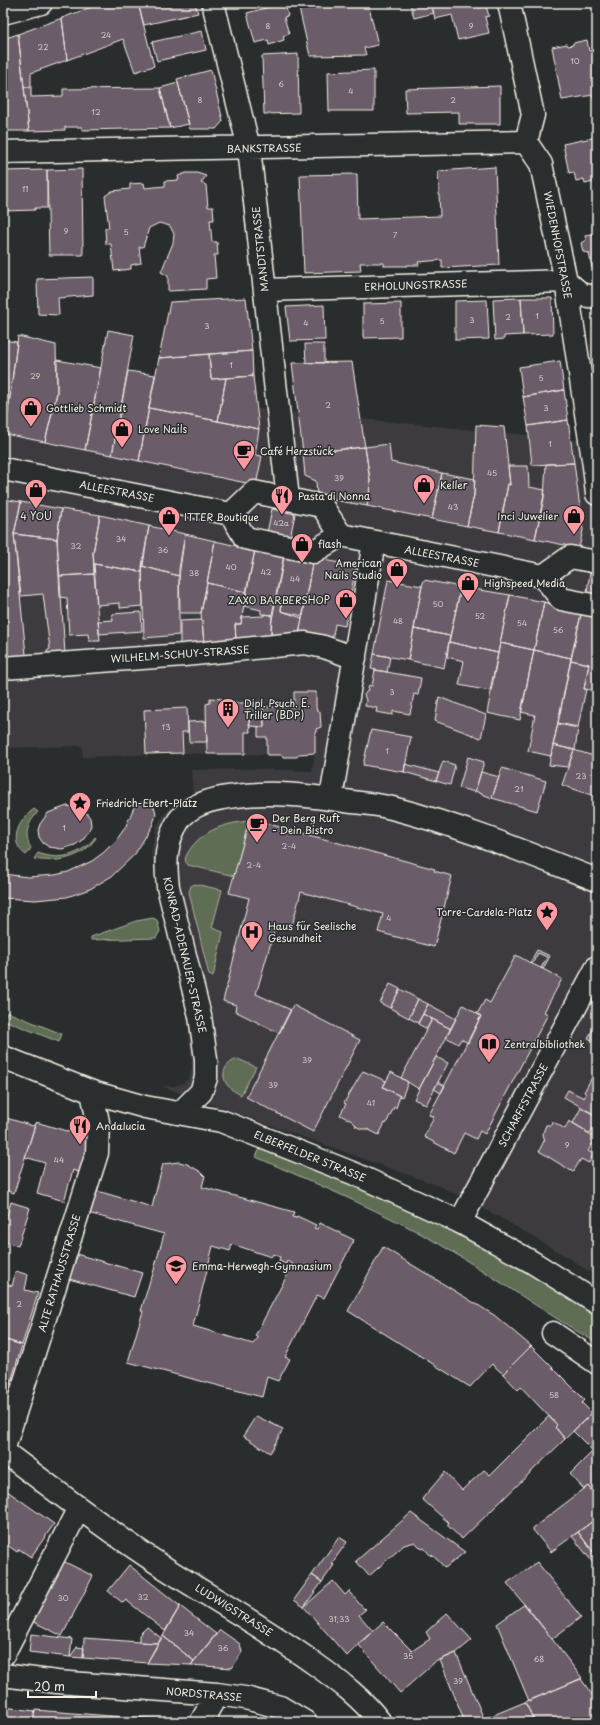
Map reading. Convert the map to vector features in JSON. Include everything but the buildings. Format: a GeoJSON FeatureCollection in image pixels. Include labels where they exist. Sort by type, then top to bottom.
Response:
{"type":"FeatureCollection","features":[{"type":"Feature","properties":{"kind":"street"},"geometry":{"type":"LineString","coordinates":[[3,13],[41,3]]}},
{"type":"Feature","properties":{"kind":"street","name":"MANDTSTRASSE"},"geometry":{"type":"LineString","coordinates":[[213,3],[249,148],[288,499]]}},
{"type":"Feature","properties":{"kind":"street"},"geometry":{"type":"LineString","coordinates":[[509,3],[533,115],[526,142]]}},
{"type":"Feature","properties":{"kind":"street","name":"BANKSTRASSE"},"geometry":{"type":"LineString","coordinates":[[3,152],[526,142]]}},
{"type":"Feature","properties":{"kind":"street","name":"WIEDENHOFSTRASSE"},"geometry":{"type":"LineString","coordinates":[[526,142],[541,164],[566,281],[597,494]]}},
{"type":"Feature","properties":{"kind":"street"},"geometry":{"type":"LineString","coordinates":[[566,281],[582,295],[597,297]]}},
{"type":"Feature","properties":{"kind":"street","name":"ERHOLUNGSTRASSE"},"geometry":{"type":"LineString","coordinates":[[265,290],[566,281]]}},
{"type":"Feature","properties":{"kind":"street","name":"ALLEESTRASSE"},"geometry":{"type":"LineString","coordinates":[[3,469],[231,514]]}},
{"type":"Feature","properties":{"kind":"street"},"geometry":{"type":"LineString","coordinates":[[254,492],[288,499],[322,506],[341,535],[313,552],[245,538],[231,514],[254,492]]}},
{"type":"Feature","properties":{"kind":"street","name":"ALLEESTRASSE"},"geometry":{"type":"LineString","coordinates":[[341,535],[543,576]]}},
{"type":"Feature","properties":{"kind":"street"},"geometry":{"type":"LineString","coordinates":[[331,798],[374,542]]}},
{"type":"Feature","properties":{"kind":"street"},"geometry":{"type":"LineString","coordinates":[[597,562],[570,557],[543,576],[561,599],[597,606]]}},
{"type":"Feature","properties":{"kind":"street","name":"WILHELM-SCHUY-STRASSE"},"geometry":{"type":"LineString","coordinates":[[3,668],[305,643],[356,653]]}},
{"type":"Feature","properties":{"kind":"street","name":"KONRAD-ADENAUER-STRASSE"},"geometry":{"type":"LineString","coordinates":[[180,1113],[201,1092],[206,1078],[206,1059],[200,1016],[168,887],[166,867],[167,843],[180,819],[195,806],[219,798],[256,793],[296,794],[390,808],[462,829],[597,880]]}},
{"type":"Feature","properties":{"kind":"street","name":"SCHARFFSTRASSE"},"geometry":{"type":"LineString","coordinates":[[460,1222],[597,967]]}},
{"type":"Feature","properties":{"kind":"street","name":"ELBERFELDER STRASSE"},"geometry":{"type":"LineString","coordinates":[[3,1057],[92,1092],[145,1107],[221,1120],[355,1174],[460,1222],[532,1262],[597,1303]]}},
{"type":"Feature","properties":{"kind":"street","name":"ALTE RATHAUSSTRASSE"},"geometry":{"type":"LineString","coordinates":[[3,1451],[97,1153],[98,1122],[92,1092]]}},
{"type":"Feature","properties":{"kind":"street"},"geometry":{"type":"LineString","coordinates":[[553,1333],[597,1363]]}},
{"type":"Feature","properties":{"kind":"street","name":"LUDWIGSTRASSE"},"geometry":{"type":"LineString","coordinates":[[3,1451],[79,1508],[164,1567],[290,1645],[340,1682],[372,1711],[380,1722]]}},
{"type":"Feature","properties":{"kind":"street"},"geometry":{"type":"LineString","coordinates":[[3,1655],[79,1508]]}},
{"type":"Feature","properties":{"kind":"street","name":"NORDSTRASSE"},"geometry":{"type":"LineString","coordinates":[[3,1675],[57,1682],[217,1694],[245,1698],[280,1707],[305,1722]]}},
{"type":"Feature","properties":{"kind":"street"},"geometry":{"type":"LineString","coordinates":[[201,1722],[217,1694]]}},
{"type":"Feature","properties":{"kind":"shaded area"},"geometry":{"type":"Polygon","coordinates":[[[3,362],[240,407],[597,442],[597,1277],[572,1260],[503,1219],[442,1187],[161,1086],[175,1086],[184,1083],[189,1078],[192,1067],[187,1015],[151,853],[156,827],[165,813],[178,802],[193,794],[191,770],[255,769],[312,771],[315,753],[299,754],[297,757],[283,757],[282,755],[183,753],[83,757],[82,746],[3,748],[3,362]]]}},
{"type":"Feature","properties":{"kind":"green space"},"geometry":{"type":"Polygon","coordinates":[[[34,809],[38,812],[29,825],[27,838],[31,848],[26,855],[17,843],[17,831],[24,819],[34,809]]]}},
{"type":"Feature","properties":{"kind":"green space"},"geometry":{"type":"Polygon","coordinates":[[[249,821],[234,876],[188,865],[186,863],[186,858],[194,844],[208,833],[223,826],[249,821]]]}},
{"type":"Feature","properties":{"kind":"green space"},"geometry":{"type":"Polygon","coordinates":[[[95,837],[96,838],[84,851],[68,858],[60,860],[34,859],[38,853],[54,857],[76,853],[83,849],[95,837]]]}},
{"type":"Feature","properties":{"kind":"green space"},"geometry":{"type":"Polygon","coordinates":[[[195,884],[222,890],[212,928],[223,932],[213,977],[209,975],[189,892],[191,886],[195,884]]]}},
{"type":"Feature","properties":{"kind":"green space"},"geometry":{"type":"Polygon","coordinates":[[[153,918],[157,920],[160,931],[156,938],[91,940],[91,937],[136,921],[153,918]]]}},
{"type":"Feature","properties":{"kind":"green space"},"geometry":{"type":"Polygon","coordinates":[[[7,1012],[62,1034],[59,1042],[4,1020],[7,1012]]]}},
{"type":"Feature","properties":{"kind":"green space"},"geometry":{"type":"Polygon","coordinates":[[[238,1059],[256,1067],[241,1095],[229,1087],[224,1079],[224,1071],[228,1065],[234,1060],[238,1059]]]}},
{"type":"Feature","properties":{"kind":"green space"},"geometry":{"type":"Polygon","coordinates":[[[260,1148],[409,1210],[482,1246],[597,1317],[597,1343],[574,1330],[462,1258],[416,1231],[357,1202],[256,1157],[260,1148]]]}},
{"type":"Feature","properties":{"kind":"place","name":"Gottlieb Schmidt"},"geometry":{"type":"Point","coordinates":[31,428]}},
{"type":"Feature","properties":{"kind":"place","name":"Love Nails"},"geometry":{"type":"Point","coordinates":[122,448]}},
{"type":"Feature","properties":{"kind":"place","name":"Café Herzstück"},"geometry":{"type":"Point","coordinates":[244,470]}},
{"type":"Feature","properties":{"kind":"place","name":"Keller"},"geometry":{"type":"Point","coordinates":[424,504]}},
{"type":"Feature","properties":{"kind":"place","name":"4 YOU"},"geometry":{"type":"Point","coordinates":[36,510]}},
{"type":"Feature","properties":{"kind":"place","name":"Pasta di Nonna"},"geometry":{"type":"Point","coordinates":[282,516]}},
{"type":"Feature","properties":{"kind":"place","name":"ITTER Boutique"},"geometry":{"type":"Point","coordinates":[169,536]}},
{"type":"Feature","properties":{"kind":"place","name":"Inci Juwelier"},"geometry":{"type":"Point","coordinates":[574,536]}},
{"type":"Feature","properties":{"kind":"place","name":"flash"},"geometry":{"type":"Point","coordinates":[302,564]}},
{"type":"Feature","properties":{"kind":"place","name":"American Nails Studio"},"geometry":{"type":"Point","coordinates":[397,588]}},
{"type":"Feature","properties":{"kind":"place","name":"Highspeed Media"},"geometry":{"type":"Point","coordinates":[468,602]}},
{"type":"Feature","properties":{"kind":"place","name":"ZAXO BARBERSHOP"},"geometry":{"type":"Point","coordinates":[346,620]}},
{"type":"Feature","properties":{"kind":"place","name":"Dipl. Psych. E. Triller (BDP)"},"geometry":{"type":"Point","coordinates":[228,728]}},
{"type":"Feature","properties":{"kind":"place","name":"Friedrich-Ebert-Platz"},"geometry":{"type":"Point","coordinates":[80,822]}},
{"type":"Feature","properties":{"kind":"place","name":"Der Berg Ruft - Dein Bistro"},"geometry":{"type":"Point","coordinates":[257,844]}},
{"type":"Feature","properties":{"kind":"place","name":"Torre-Cardela-Platz"},"geometry":{"type":"Point","coordinates":[547,932]}},
{"type":"Feature","properties":{"kind":"place","name":"Haus für Seelische Gesundheit"},"geometry":{"type":"Point","coordinates":[252,952]}},
{"type":"Feature","properties":{"kind":"place","name":"Zentralbibliothek"},"geometry":{"type":"Point","coordinates":[489,1064]}},
{"type":"Feature","properties":{"kind":"place","name":"Andalucia"},"geometry":{"type":"Point","coordinates":[80,1146]}},
{"type":"Feature","properties":{"kind":"place","name":"Emma-Herwegh-Gymnasium"},"geometry":{"type":"Point","coordinates":[176,1286]}}]}
